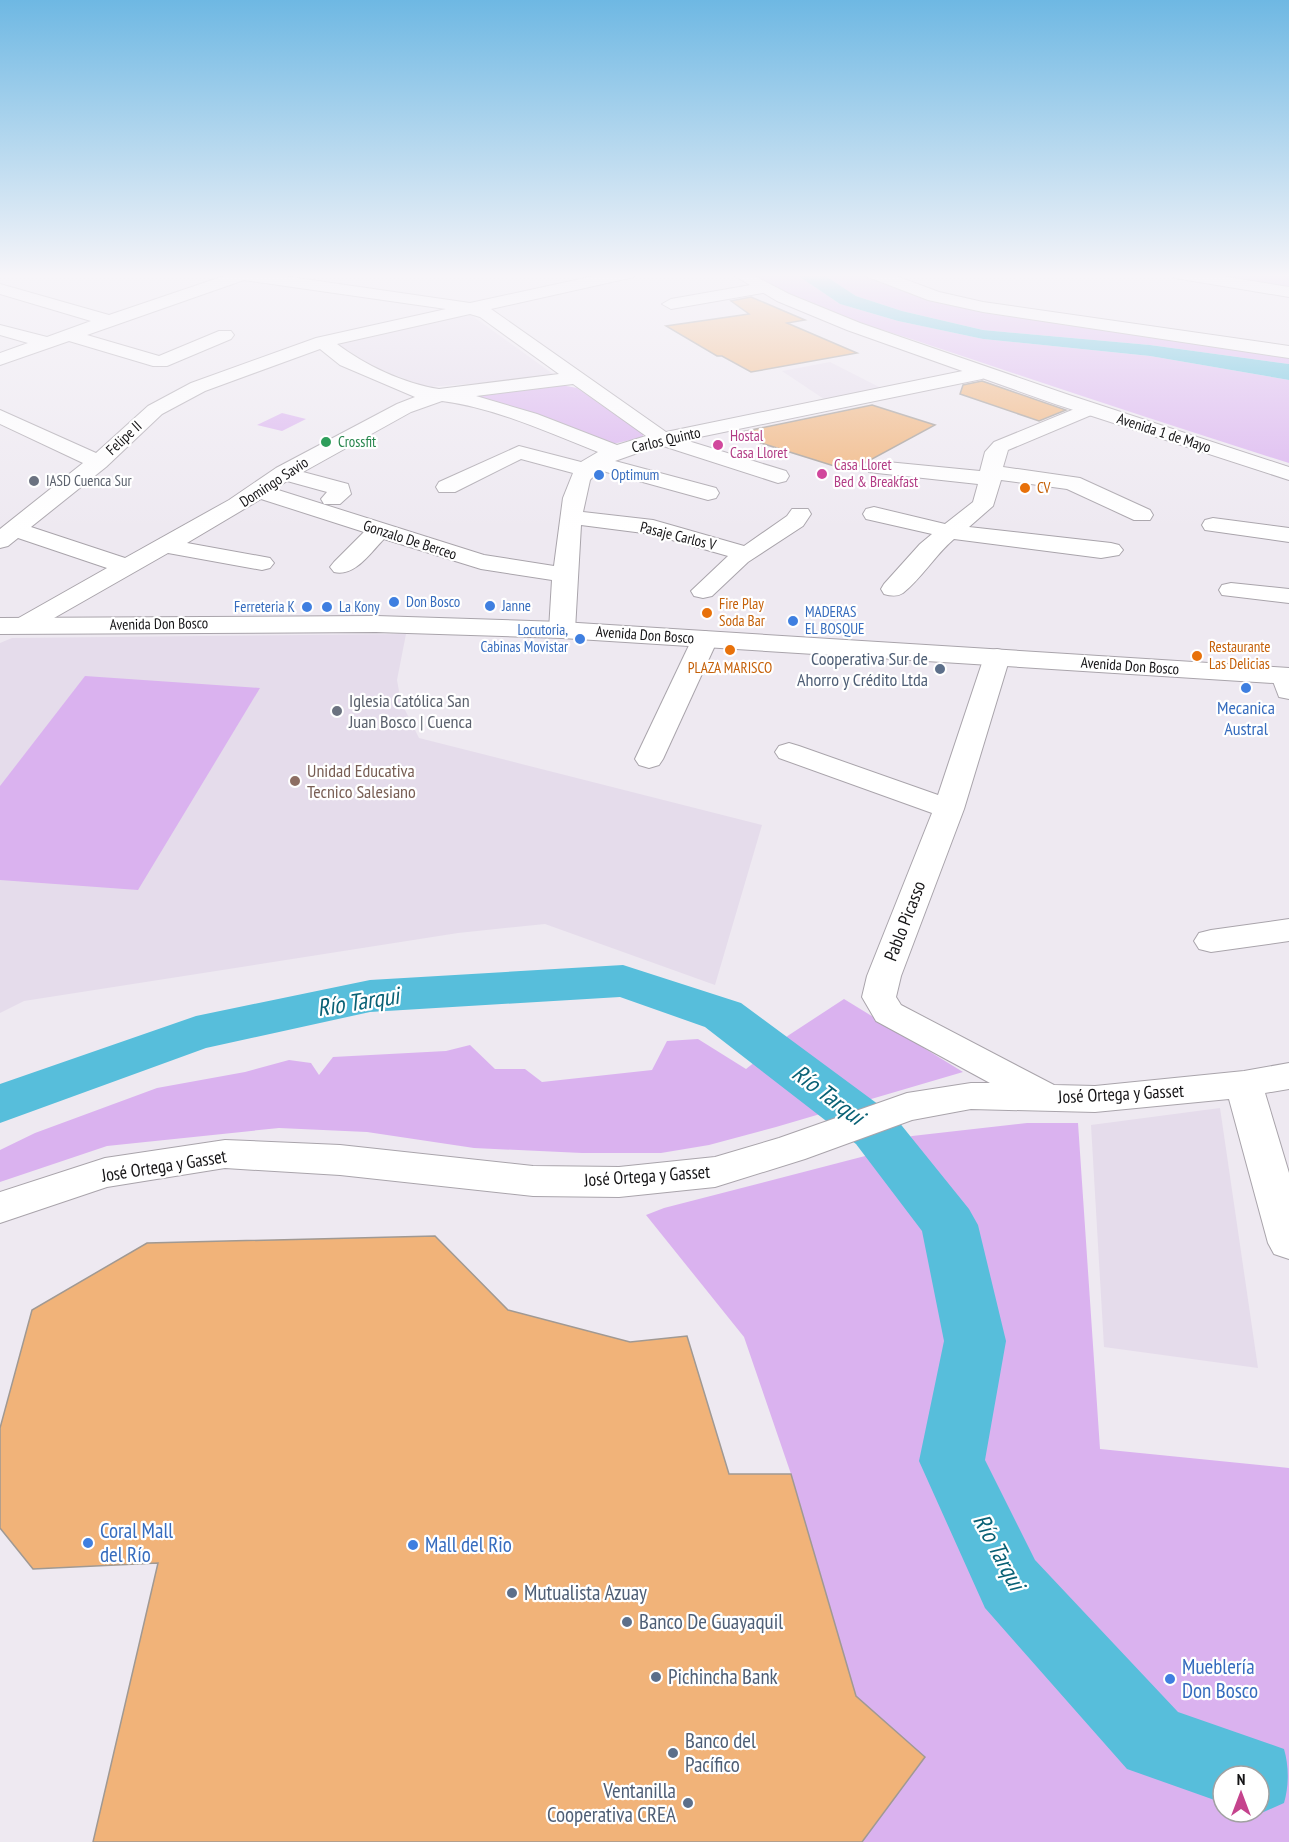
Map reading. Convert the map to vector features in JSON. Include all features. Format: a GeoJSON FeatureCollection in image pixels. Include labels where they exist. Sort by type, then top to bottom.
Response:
{"type":"FeatureCollection","features":[{"type":"Feature","properties":{"kind":"street"},"geometry":{"type":"LineString","coordinates":[[150,359],[160,362],[167,359]]}},
{"type":"Feature","properties":{"kind":"street","name":"Felipe II"},"geometry":{"type":"LineString","coordinates":[[7,535],[98,462],[154,410],[172,399],[277,359]]}},
{"type":"Feature","properties":{"kind":"street"},"geometry":{"type":"LineString","coordinates":[[344,359],[417,392],[443,394],[530,417],[616,452]]}},
{"type":"Feature","properties":{"kind":"street"},"geometry":{"type":"LineString","coordinates":[[548,359],[664,440],[778,476]]}},
{"type":"Feature","properties":{"kind":"street","name":"Avenida 1 de Mayo"},"geometry":{"type":"LineString","coordinates":[[943,359],[1289,474]]}},
{"type":"Feature","properties":{"kind":"street","name":"Carlos Quinto"},"geometry":{"type":"LineString","coordinates":[[591,466],[616,452],[664,440],[982,373]]}},
{"type":"Feature","properties":{"kind":"street","name":"Domingo Savio"},"geometry":{"type":"LineString","coordinates":[[12,626],[166,546],[284,473],[404,408],[443,394],[574,378]]}},
{"type":"Feature","properties":{"kind":"street"},"geometry":{"type":"LineString","coordinates":[[893,589],[928,549],[982,506],[996,452],[1001,446],[1089,409]]}},
{"type":"Feature","properties":{"kind":"street"},"geometry":{"type":"LineString","coordinates":[[0,416],[98,462]]}},
{"type":"Feature","properties":{"kind":"street"},"geometry":{"type":"LineString","coordinates":[[0,432],[21,426]]}},
{"type":"Feature","properties":{"kind":"street"},"geometry":{"type":"LineString","coordinates":[[447,487],[519,452],[708,493]]}},
{"type":"Feature","properties":{"kind":"street"},"geometry":{"type":"LineString","coordinates":[[562,630],[571,518],[578,480],[591,466]]}},
{"type":"Feature","properties":{"kind":"street"},"geometry":{"type":"LineString","coordinates":[[877,467],[1072,483],[1142,515]]}},
{"type":"Feature","properties":{"kind":"street"},"geometry":{"type":"LineString","coordinates":[[284,473],[340,489],[340,494],[332,499]]}},
{"type":"Feature","properties":{"kind":"street","name":"Gonzalo De Berceo"},"geometry":{"type":"LineString","coordinates":[[258,491],[481,562],[566,575]]}},
{"type":"Feature","properties":{"kind":"street","name":"Pasaje Carlos V"},"geometry":{"type":"LineString","coordinates":[[703,591],[740,557],[748,554],[795,521],[800,514]]}},
{"type":"Feature","properties":{"kind":"street"},"geometry":{"type":"LineString","coordinates":[[874,514],[951,532],[1101,551],[1111,550]]}},
{"type":"Feature","properties":{"kind":"street","name":"Pasaje Carlos V"},"geometry":{"type":"LineString","coordinates":[[571,518],[653,527],[748,554]]}},
{"type":"Feature","properties":{"kind":"street"},"geometry":{"type":"LineString","coordinates":[[1213,525],[1289,535]]}},
{"type":"Feature","properties":{"kind":"street"},"geometry":{"type":"LineString","coordinates":[[342,567],[380,530]]}},
{"type":"Feature","properties":{"kind":"street"},"geometry":{"type":"LineString","coordinates":[[7,535],[128,567]]}},
{"type":"Feature","properties":{"kind":"street"},"geometry":{"type":"LineString","coordinates":[[166,546],[262,563]]}},
{"type":"Feature","properties":{"kind":"street"},"geometry":{"type":"LineString","coordinates":[[1231,590],[1289,596]]}},
{"type":"Feature","properties":{"kind":"street","name":"Avenida Don Bosco"},"geometry":{"type":"LineString","coordinates":[[12,626],[376,624],[562,630],[997,657],[1287,681]]}},
{"type":"Feature","properties":{"kind":"street"},"geometry":{"type":"LineString","coordinates":[[0,634],[12,626]]}},
{"type":"Feature","properties":{"kind":"street"},"geometry":{"type":"LineString","coordinates":[[649,759],[705,639]]}},
{"type":"Feature","properties":{"kind":"street","name":"Pablo Picasso"},"geometry":{"type":"LineString","coordinates":[[997,657],[949,809],[884,976],[879,997],[888,1013],[1049,1098]]}},
{"type":"Feature","properties":{"kind":"street"},"geometry":{"type":"LineString","coordinates":[[789,752],[949,809]]}},
{"type":"Feature","properties":{"kind":"street"},"geometry":{"type":"LineString","coordinates":[[1211,941],[1289,930]]}},
{"type":"Feature","properties":{"kind":"street","name":"José Ortega y Gasset"},"geometry":{"type":"LineString","coordinates":[[0,1208],[105,1173],[225,1154],[340,1160],[533,1181],[619,1182],[715,1172],[907,1107],[971,1096],[1095,1099],[1244,1084],[1289,1076]]}},
{"type":"Feature","properties":{"kind":"street"},"geometry":{"type":"LineString","coordinates":[[1244,1084],[1289,1243]]}},
{"type":"Feature","properties":{"kind":"shaded area"},"geometry":{"type":"Polygon","coordinates":[[[532,359],[553,374],[551,378],[426,387],[356,360],[532,359]]]}},
{"type":"Feature","properties":{"kind":"shaded area"},"geometry":{"type":"Polygon","coordinates":[[[970,359],[1167,359],[1289,380],[1289,463],[970,359]]]}},
{"type":"Feature","properties":{"kind":"shaded area"},"geometry":{"type":"Polygon","coordinates":[[[1252,359],[1289,359],[1289,364],[1252,359]]]}},
{"type":"Feature","properties":{"kind":"shaded area"},"geometry":{"type":"Polygon","coordinates":[[[830,362],[883,389],[827,401],[782,371],[830,362]]]}},
{"type":"Feature","properties":{"kind":"shaded area"},"geometry":{"type":"Polygon","coordinates":[[[561,385],[577,388],[643,434],[643,437],[613,444],[477,398],[474,394],[561,385]]]}},
{"type":"Feature","properties":{"kind":"shaded area"},"geometry":{"type":"Polygon","coordinates":[[[282,413],[306,419],[282,431],[257,425],[282,413]]]}},
{"type":"Feature","properties":{"kind":"shaded area","name":"Unidad Educativa Tecnico Salesiano"},"geometry":{"type":"Polygon","coordinates":[[[406,634],[397,680],[401,702],[419,738],[762,825],[715,985],[545,924],[458,933],[24,1001],[0,1013],[0,643],[12,638],[406,634]]]}},
{"type":"Feature","properties":{"kind":"shaded area"},"geometry":{"type":"Polygon","coordinates":[[[85,676],[260,688],[138,890],[0,880],[0,786],[85,676]]]}},
{"type":"Feature","properties":{"kind":"shaded area"},"geometry":{"type":"Polygon","coordinates":[[[844,999],[963,1072],[709,1145],[661,1153],[582,1153],[474,1148],[367,1132],[279,1128],[107,1146],[0,1182],[0,1150],[35,1133],[157,1088],[245,1072],[289,1060],[311,1063],[319,1075],[333,1057],[446,1051],[470,1045],[495,1069],[525,1069],[542,1082],[652,1070],[667,1041],[698,1039],[746,1069],[789,1035],[844,999]]]}},
{"type":"Feature","properties":{"kind":"shaded area"},"geometry":{"type":"Polygon","coordinates":[[[1220,1108],[1258,1368],[1104,1347],[1091,1125],[1220,1108]]]}},
{"type":"Feature","properties":{"kind":"shaded area"},"geometry":{"type":"Polygon","coordinates":[[[1027,1123],[1078,1123],[1100,1449],[1289,1468],[1289,1842],[862,1842],[925,1757],[856,1696],[791,1474],[744,1337],[646,1215],[664,1208],[869,1155],[912,1136],[1027,1123]]]}},
{"type":"Feature","properties":{"kind":"water"},"geometry":{"type":"Polygon","coordinates":[[[1167,359],[1252,359],[1289,364],[1289,380],[1167,359]]]}},
{"type":"Feature","properties":{"kind":"building"},"geometry":{"type":"Polygon","coordinates":[[[727,359],[824,359],[751,372],[727,359]]]}},
{"type":"Feature","properties":{"kind":"building"},"geometry":{"type":"Polygon","coordinates":[[[982,381],[1066,410],[1039,421],[960,394],[963,385],[982,381]]]}},
{"type":"Feature","properties":{"kind":"building"},"geometry":{"type":"Polygon","coordinates":[[[872,405],[935,425],[850,471],[732,434],[872,405]]]}},
{"type":"Feature","properties":{"kind":"building","name":"Mall del Rio"},"geometry":{"type":"Polygon","coordinates":[[[435,1236],[508,1310],[630,1342],[687,1336],[729,1474],[791,1474],[856,1696],[925,1757],[862,1842],[93,1842],[158,1563],[33,1569],[0,1528],[0,1428],[32,1310],[147,1243],[435,1236]]]}},
{"type":"Feature","properties":{"kind":"waterway","name":"Río Tarqui"},"geometry":{"type":"LineString","coordinates":[[0,1104],[196,1033],[370,996],[623,981],[723,1015],[875,1130],[949,1225],[975,1341],[952,1461],[1010,1584],[1154,1742],[1221,1764]]}},
{"type":"Feature","properties":{"kind":"place","name":"Crossfit"},"geometry":{"type":"Point","coordinates":[326,442]}},
{"type":"Feature","properties":{"kind":"place","name":"Hostal Casa Lloret"},"geometry":{"type":"Point","coordinates":[718,445]}},
{"type":"Feature","properties":{"kind":"place","name":"Casa Lloret Bed & Breakfast"},"geometry":{"type":"Point","coordinates":[822,474]}},
{"type":"Feature","properties":{"kind":"place","name":"Optimum"},"geometry":{"type":"Point","coordinates":[599,475]}},
{"type":"Feature","properties":{"kind":"place","name":"IASD Cuenca Sur"},"geometry":{"type":"Point","coordinates":[34,481]}},
{"type":"Feature","properties":{"kind":"place","name":"CV"},"geometry":{"type":"Point","coordinates":[1025,488]}},
{"type":"Feature","properties":{"kind":"place","name":"Don Bosco"},"geometry":{"type":"Point","coordinates":[394,602]}},
{"type":"Feature","properties":{"kind":"place","name":"Janne"},"geometry":{"type":"Point","coordinates":[490,606]}},
{"type":"Feature","properties":{"kind":"place","name":"Ferreteria K"},"geometry":{"type":"Point","coordinates":[307,607]}},
{"type":"Feature","properties":{"kind":"place","name":"La Kony"},"geometry":{"type":"Point","coordinates":[327,607]}},
{"type":"Feature","properties":{"kind":"place","name":"Fire Play Soda Bar"},"geometry":{"type":"Point","coordinates":[707,613]}},
{"type":"Feature","properties":{"kind":"place","name":"MADERAS EL BOSQUE"},"geometry":{"type":"Point","coordinates":[793,621]}},
{"type":"Feature","properties":{"kind":"place","name":"Locutoria, Cabinas Movistar"},"geometry":{"type":"Point","coordinates":[580,639]}},
{"type":"Feature","properties":{"kind":"place","name":"PLAZA MARISCO"},"geometry":{"type":"Point","coordinates":[730,650]}},
{"type":"Feature","properties":{"kind":"place","name":"Restaurante Las Delicias"},"geometry":{"type":"Point","coordinates":[1197,656]}},
{"type":"Feature","properties":{"kind":"place","name":"Cooperativa Sur de Ahorro y Crédito Ltda"},"geometry":{"type":"Point","coordinates":[940,669]}},
{"type":"Feature","properties":{"kind":"place","name":"Mecanica Austral"},"geometry":{"type":"Point","coordinates":[1246,688]}},
{"type":"Feature","properties":{"kind":"place","name":"Iglesia Católica San Juan Bosco | Cuenca"},"geometry":{"type":"Point","coordinates":[337,711]}},
{"type":"Feature","properties":{"kind":"place","name":"Unidad Educativa Tecnico Salesiano"},"geometry":{"type":"Point","coordinates":[295,781]}},
{"type":"Feature","properties":{"kind":"place","name":"Coral Mall del Río"},"geometry":{"type":"Point","coordinates":[88,1543]}},
{"type":"Feature","properties":{"kind":"place","name":"Mall del Rio"},"geometry":{"type":"Point","coordinates":[413,1545]}},
{"type":"Feature","properties":{"kind":"place","name":"Mutualista Azuay"},"geometry":{"type":"Point","coordinates":[512,1593]}},
{"type":"Feature","properties":{"kind":"place","name":"Banco De Guayaquil"},"geometry":{"type":"Point","coordinates":[627,1622]}},
{"type":"Feature","properties":{"kind":"place","name":"Pichincha Bank"},"geometry":{"type":"Point","coordinates":[656,1677]}},
{"type":"Feature","properties":{"kind":"place","name":"Mueblería Don Bosco"},"geometry":{"type":"Point","coordinates":[1170,1679]}},
{"type":"Feature","properties":{"kind":"place","name":"Banco del Pacífico"},"geometry":{"type":"Point","coordinates":[673,1753]}},
{"type":"Feature","properties":{"kind":"place","name":"Ventanilla Cooperativa CREA"},"geometry":{"type":"Point","coordinates":[688,1803]}}]}
